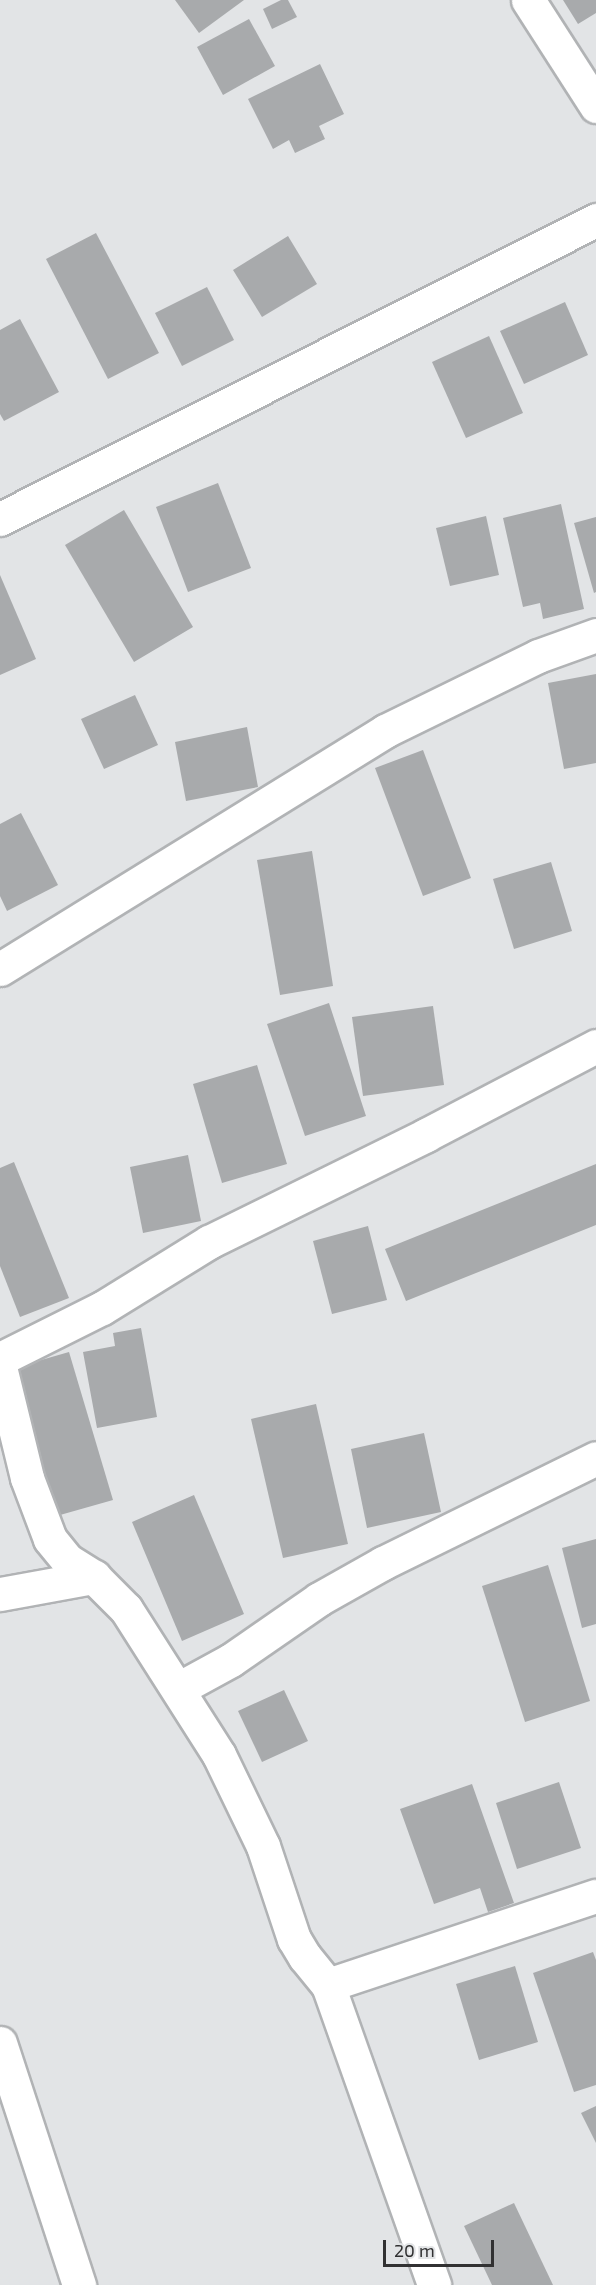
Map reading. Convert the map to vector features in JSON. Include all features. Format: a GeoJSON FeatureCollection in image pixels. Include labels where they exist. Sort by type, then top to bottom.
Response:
{"type":"FeatureCollection","features":[{"type":"Feature","properties":{"kind":"street"},"geometry":{"type":"LineString","coordinates":[[528,0],[596,106]]}},
{"type":"Feature","properties":{"kind":"street"},"geometry":{"type":"LineString","coordinates":[[0,519],[596,220]]}},
{"type":"Feature","properties":{"kind":"street"},"geometry":{"type":"LineString","coordinates":[[0,969],[385,731],[538,656],[596,635]]}},
{"type":"Feature","properties":{"kind":"street"},"geometry":{"type":"LineString","coordinates":[[0,1359],[102,1308],[209,1242],[426,1135],[596,1046]]}},
{"type":"Feature","properties":{"kind":"street"},"geometry":{"type":"LineString","coordinates":[[0,1367],[27,1478],[50,1539],[67,1560],[94,1577],[126,1609],[219,1755],[263,1846],[294,1939],[305,1957],[328,1984],[434,2285]]}},
{"type":"Feature","properties":{"kind":"street"},"geometry":{"type":"LineString","coordinates":[[178,1689],[231,1660],[319,1599],[383,1563],[596,1458]]}},
{"type":"Feature","properties":{"kind":"street"},"geometry":{"type":"LineString","coordinates":[[0,1594],[94,1577]]}},
{"type":"Feature","properties":{"kind":"street"},"geometry":{"type":"LineString","coordinates":[[328,1984],[596,1896]]}},
{"type":"Feature","properties":{"kind":"street"},"geometry":{"type":"LineString","coordinates":[[0,2043],[79,2285]]}},
{"type":"Feature","properties":{"kind":"building"},"geometry":{"type":"Polygon","coordinates":[[[175,0],[244,0],[199,33],[175,0]]]}},
{"type":"Feature","properties":{"kind":"building"},"geometry":{"type":"Polygon","coordinates":[[[281,0],[288,0],[297,17],[272,29],[263,9],[281,0]]]}},
{"type":"Feature","properties":{"kind":"building"},"geometry":{"type":"Polygon","coordinates":[[[563,0],[596,0],[596,13],[578,24],[563,0]]]}},
{"type":"Feature","properties":{"kind":"building"},"geometry":{"type":"Polygon","coordinates":[[[249,19],[275,66],[223,95],[197,47],[249,19]]]}},
{"type":"Feature","properties":{"kind":"building"},"geometry":{"type":"Polygon","coordinates":[[[320,64],[344,114],[319,126],[325,139],[295,153],[289,140],[273,149],[248,99],[320,64]]]}},
{"type":"Feature","properties":{"kind":"building"},"geometry":{"type":"Polygon","coordinates":[[[96,233],[159,353],[108,379],[46,259],[96,233]]]}},
{"type":"Feature","properties":{"kind":"building"},"geometry":{"type":"Polygon","coordinates":[[[288,236],[317,284],[262,317],[233,270],[288,236]]]}},
{"type":"Feature","properties":{"kind":"building"},"geometry":{"type":"Polygon","coordinates":[[[207,287],[234,340],[182,366],[155,313],[207,287]]]}},
{"type":"Feature","properties":{"kind":"building"},"geometry":{"type":"Polygon","coordinates":[[[565,302],[588,355],[524,384],[500,331],[565,302]]]}},
{"type":"Feature","properties":{"kind":"building"},"geometry":{"type":"Polygon","coordinates":[[[20,319],[59,392],[4,421],[0,414],[0,330],[20,319]]]}},
{"type":"Feature","properties":{"kind":"building"},"geometry":{"type":"Polygon","coordinates":[[[489,336],[523,413],[466,438],[432,362],[489,336]]]}},
{"type":"Feature","properties":{"kind":"building"},"geometry":{"type":"Polygon","coordinates":[[[218,483],[251,568],[188,592],[156,507],[218,483]]]}},
{"type":"Feature","properties":{"kind":"building"},"geometry":{"type":"Polygon","coordinates":[[[561,504],[584,609],[543,619],[540,603],[523,607],[503,518],[561,504]]]}},
{"type":"Feature","properties":{"kind":"building"},"geometry":{"type":"Polygon","coordinates":[[[124,510],[193,627],[134,662],[65,545],[124,510]]]}},
{"type":"Feature","properties":{"kind":"building"},"geometry":{"type":"Polygon","coordinates":[[[486,516],[499,575],[450,586],[436,528],[486,516]]]}},
{"type":"Feature","properties":{"kind":"building"},"geometry":{"type":"Polygon","coordinates":[[[596,517],[596,592],[594,593],[574,523],[596,517]]]}},
{"type":"Feature","properties":{"kind":"building"},"geometry":{"type":"Polygon","coordinates":[[[0,575],[36,659],[0,675],[0,575]]]}},
{"type":"Feature","properties":{"kind":"building"},"geometry":{"type":"Polygon","coordinates":[[[596,674],[596,763],[564,769],[548,683],[596,674]]]}},
{"type":"Feature","properties":{"kind":"building"},"geometry":{"type":"Polygon","coordinates":[[[135,695],[158,745],[104,769],[81,719],[135,695]]]}},
{"type":"Feature","properties":{"kind":"building"},"geometry":{"type":"Polygon","coordinates":[[[247,727],[258,787],[186,801],[175,742],[247,727]]]}},
{"type":"Feature","properties":{"kind":"building"},"geometry":{"type":"Polygon","coordinates":[[[423,750],[471,878],[423,896],[375,768],[423,750]]]}},
{"type":"Feature","properties":{"kind":"building"},"geometry":{"type":"Polygon","coordinates":[[[21,813],[58,885],[7,911],[0,896],[0,824],[21,813]]]}},
{"type":"Feature","properties":{"kind":"building"},"geometry":{"type":"Polygon","coordinates":[[[312,851],[333,986],[280,995],[257,860],[312,851]]]}},
{"type":"Feature","properties":{"kind":"building"},"geometry":{"type":"Polygon","coordinates":[[[551,862],[572,931],[514,949],[493,879],[551,862]]]}},
{"type":"Feature","properties":{"kind":"building"},"geometry":{"type":"Polygon","coordinates":[[[329,1003],[366,1116],[305,1136],[267,1024],[329,1003]]]}},
{"type":"Feature","properties":{"kind":"building"},"geometry":{"type":"Polygon","coordinates":[[[433,1006],[444,1085],[363,1096],[352,1017],[433,1006]]]}},
{"type":"Feature","properties":{"kind":"building"},"geometry":{"type":"Polygon","coordinates":[[[257,1065],[287,1164],[222,1183],[193,1084],[257,1065]]]}},
{"type":"Feature","properties":{"kind":"building"},"geometry":{"type":"Polygon","coordinates":[[[188,1155],[201,1221],[143,1233],[130,1167],[188,1155]]]}},
{"type":"Feature","properties":{"kind":"building"},"geometry":{"type":"Polygon","coordinates":[[[14,1162],[69,1298],[20,1317],[0,1266],[0,1168],[14,1162]]]}},
{"type":"Feature","properties":{"kind":"building"},"geometry":{"type":"Polygon","coordinates":[[[596,1164],[596,1225],[406,1301],[385,1249],[596,1164]]]}},
{"type":"Feature","properties":{"kind":"building"},"geometry":{"type":"Polygon","coordinates":[[[368,1226],[387,1300],[332,1314],[313,1241],[368,1226]]]}},
{"type":"Feature","properties":{"kind":"building"},"geometry":{"type":"Polygon","coordinates":[[[141,1328],[157,1417],[97,1428],[83,1352],[115,1346],[113,1333],[141,1328]]]}},
{"type":"Feature","properties":{"kind":"building"},"geometry":{"type":"Polygon","coordinates":[[[69,1352],[113,1500],[53,1517],[10,1369],[69,1352]]]}},
{"type":"Feature","properties":{"kind":"building"},"geometry":{"type":"Polygon","coordinates":[[[316,1404],[348,1544],[283,1558],[251,1419],[316,1404]]]}},
{"type":"Feature","properties":{"kind":"building"},"geometry":{"type":"Polygon","coordinates":[[[424,1433],[441,1512],[367,1528],[351,1449],[424,1433]]]}},
{"type":"Feature","properties":{"kind":"building"},"geometry":{"type":"Polygon","coordinates":[[[194,1495],[244,1614],[182,1641],[132,1522],[194,1495]]]}},
{"type":"Feature","properties":{"kind":"building"},"geometry":{"type":"Polygon","coordinates":[[[596,1539],[596,1624],[582,1628],[562,1548],[596,1539]]]}},
{"type":"Feature","properties":{"kind":"building"},"geometry":{"type":"Polygon","coordinates":[[[548,1565],[590,1701],[525,1722],[482,1586],[548,1565]]]}},
{"type":"Feature","properties":{"kind":"building"},"geometry":{"type":"Polygon","coordinates":[[[284,1690],[308,1741],[262,1762],[238,1711],[284,1690]]]}},
{"type":"Feature","properties":{"kind":"building"},"geometry":{"type":"Polygon","coordinates":[[[559,1782],[581,1848],[517,1869],[496,1803],[559,1782]]]}},
{"type":"Feature","properties":{"kind":"building"},"geometry":{"type":"Polygon","coordinates":[[[472,1784],[514,1903],[488,1912],[480,1888],[434,1904],[400,1809],[472,1784]]]}},
{"type":"Feature","properties":{"kind":"building"},"geometry":{"type":"Polygon","coordinates":[[[593,1952],[596,1960],[596,2085],[574,2092],[533,1973],[593,1952]]]}},
{"type":"Feature","properties":{"kind":"building"},"geometry":{"type":"Polygon","coordinates":[[[515,1966],[538,2042],[479,2060],[456,1984],[515,1966]]]}},
{"type":"Feature","properties":{"kind":"building"},"geometry":{"type":"Polygon","coordinates":[[[596,2106],[596,2143],[581,2113],[596,2106]]]}},
{"type":"Feature","properties":{"kind":"building"},"geometry":{"type":"Polygon","coordinates":[[[514,2203],[553,2285],[492,2285],[464,2226],[514,2203]]]}}]}
